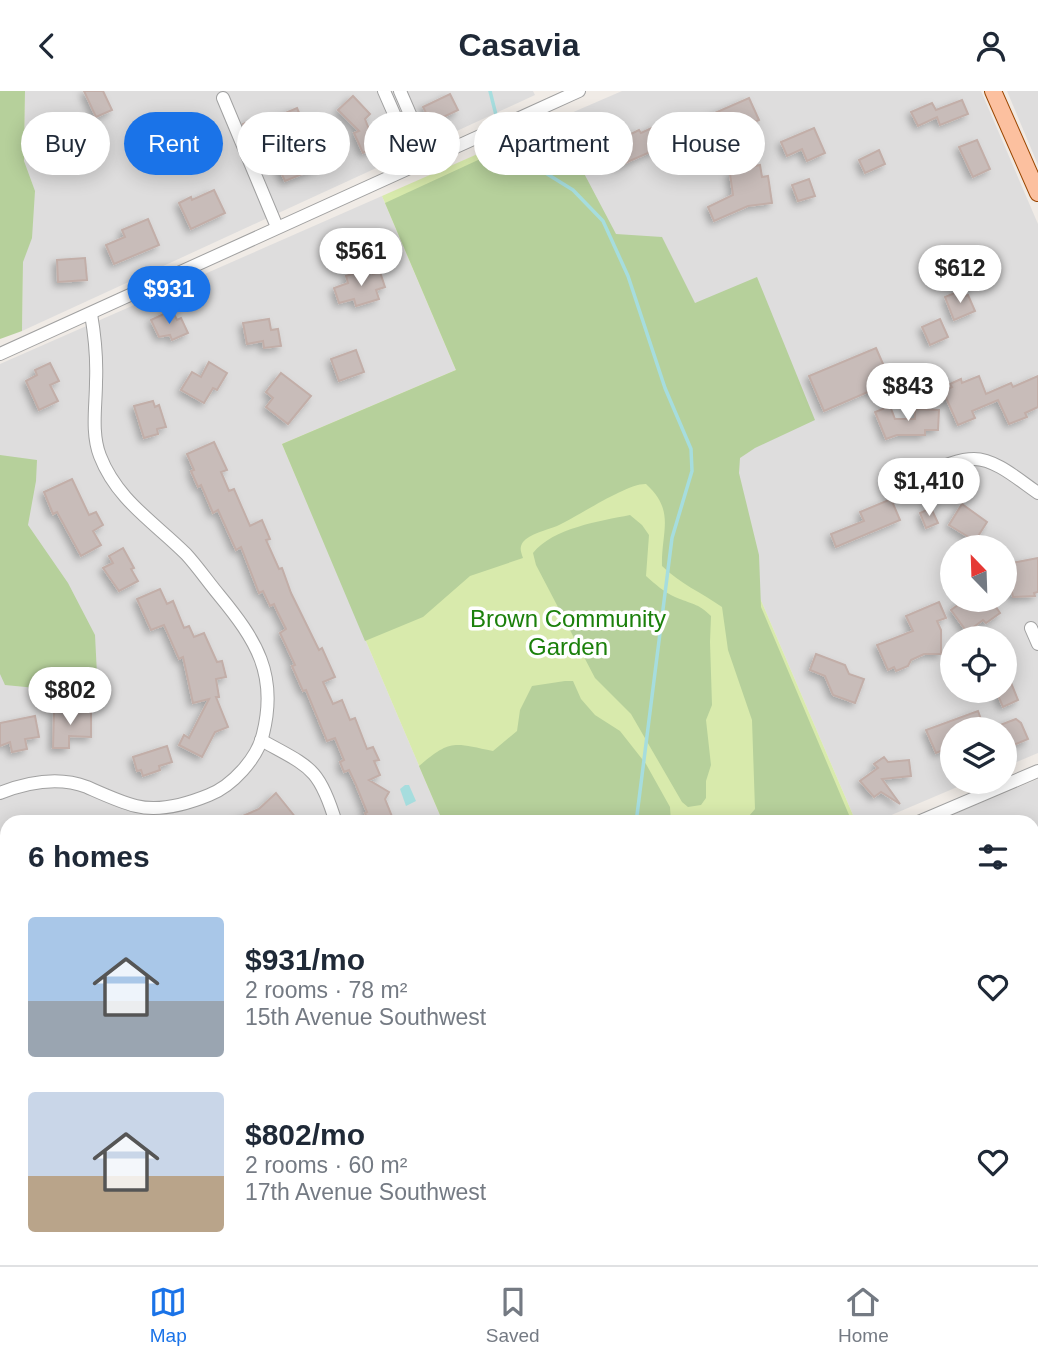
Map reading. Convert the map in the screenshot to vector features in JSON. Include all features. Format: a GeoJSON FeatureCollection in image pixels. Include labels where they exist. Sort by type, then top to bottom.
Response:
{"type":"FeatureCollection","features":[{"type":"Feature","properties":{"kind":"main road"},"geometry":{"type":"LineString","coordinates":[[993,91],[1038,193]]}},
{"type":"Feature","properties":{"kind":"street"},"geometry":{"type":"LineString","coordinates":[[384,91],[393,112]]}},
{"type":"Feature","properties":{"kind":"street"},"geometry":{"type":"LineString","coordinates":[[400,91],[409,112]]}},
{"type":"Feature","properties":{"kind":"street"},"geometry":{"type":"LineString","coordinates":[[460,144],[579,91]]}},
{"type":"Feature","properties":{"kind":"street"},"geometry":{"type":"LineString","coordinates":[[223,98],[277,227]]}},
{"type":"Feature","properties":{"kind":"street"},"geometry":{"type":"LineString","coordinates":[[0,354],[392,175]]}},
{"type":"Feature","properties":{"kind":"street"},"geometry":{"type":"LineString","coordinates":[[0,793],[32,782],[70,782],[136,806],[167,807],[209,795],[228,784],[249,761],[261,740],[267,718],[268,679],[260,654],[251,638],[186,554],[152,526],[119,491],[100,455],[95,430],[96,340],[92,314]]}},
{"type":"Feature","properties":{"kind":"street"},"geometry":{"type":"LineString","coordinates":[[920,476],[946,465],[975,459],[993,464],[1038,492]]}},
{"type":"Feature","properties":{"kind":"street"},"geometry":{"type":"LineString","coordinates":[[1031,628],[1038,643]]}},
{"type":"Feature","properties":{"kind":"street"},"geometry":{"type":"LineString","coordinates":[[261,740],[294,756],[313,772],[333,815]]}},
{"type":"Feature","properties":{"kind":"street"},"geometry":{"type":"LineString","coordinates":[[935,815],[1038,771]]}},
{"type":"Feature","properties":{"kind":"shaded area"},"geometry":{"type":"Polygon","coordinates":[[[25,91],[533,91],[535,95],[498,112],[474,112],[474,123],[460,130],[460,112],[364,112],[364,174],[22,331],[24,175],[110,175],[110,112],[25,112],[25,91]]]}},
{"type":"Feature","properties":{"kind":"shaded area"},"geometry":{"type":"Polygon","coordinates":[[[622,91],[981,91],[1038,224],[1038,753],[1017,762],[1017,717],[940,717],[941,794],[891,815],[853,815],[579,175],[633,175],[633,112],[573,112],[622,91]]]}},
{"type":"Feature","properties":{"kind":"shaded area"},"geometry":{"type":"Polygon","coordinates":[[[1007,91],[1038,91],[1038,165],[1007,91]]]}},
{"type":"Feature","properties":{"kind":"shaded area"},"geometry":{"type":"Polygon","coordinates":[[[382,196],[456,370],[282,444],[440,815],[0,815],[0,364],[382,196]]]}},
{"type":"Feature","properties":{"kind":"shaded area"},"geometry":{"type":"Polygon","coordinates":[[[1038,779],[1038,815],[953,815],[1002,794],[1017,794],[1017,788],[1038,779]]]}},
{"type":"Feature","properties":{"kind":"green space"},"geometry":{"type":"Polygon","coordinates":[[[0,91],[25,91],[25,112],[21,112],[21,175],[29,175],[35,191],[32,238],[23,262],[22,331],[0,339],[0,91]]]}},
{"type":"Feature","properties":{"kind":"green space","name":"Brown Community Garden"},"geometry":{"type":"Polygon","coordinates":[[[474,156],[474,175],[579,175],[853,815],[440,815],[282,444],[456,370],[382,196],[430,175],[460,175],[460,162],[474,156]]]}},
{"type":"Feature","properties":{"kind":"green space"},"geometry":{"type":"Polygon","coordinates":[[[474,162],[474,175],[585,175],[616,234],[662,237],[695,303],[757,277],[815,420],[755,448],[740,458],[739,473],[759,555],[761,607],[849,815],[750,815],[755,809],[752,720],[728,650],[722,607],[683,583],[662,566],[664,513],[661,503],[646,484],[627,489],[557,526],[529,537],[521,546],[523,558],[470,576],[423,617],[365,641],[282,444],[456,370],[385,203],[446,175],[460,175],[460,168],[474,162]]]}},
{"type":"Feature","properties":{"kind":"green space"},"geometry":{"type":"Polygon","coordinates":[[[0,455],[37,460],[28,525],[68,583],[95,635],[98,694],[5,685],[0,674],[0,455]]]}},
{"type":"Feature","properties":{"kind":"green space"},"geometry":{"type":"Polygon","coordinates":[[[630,515],[649,535],[646,576],[667,593],[698,606],[711,616],[712,705],[706,720],[711,765],[706,781],[706,798],[701,805],[688,807],[682,802],[631,714],[595,678],[536,565],[533,553],[552,537],[591,523],[630,515]]]}},
{"type":"Feature","properties":{"kind":"green space"},"geometry":{"type":"Polygon","coordinates":[[[573,681],[581,699],[595,715],[620,731],[646,764],[670,807],[671,815],[440,815],[419,766],[438,751],[453,745],[493,751],[517,731],[520,710],[532,686],[573,681]]]}},
{"type":"Feature","properties":{"kind":"water"},"geometry":{"type":"Polygon","coordinates":[[[409,785],[416,801],[406,806],[400,789],[409,785]]]}},
{"type":"Feature","properties":{"kind":"building"},"geometry":{"type":"Polygon","coordinates":[[[84,91],[103,91],[112,110],[94,112],[84,91]]]}},
{"type":"Feature","properties":{"kind":"building"},"geometry":{"type":"Polygon","coordinates":[[[450,94],[458,110],[426,112],[423,107],[450,94]]]}},
{"type":"Feature","properties":{"kind":"building"},"geometry":{"type":"Polygon","coordinates":[[[353,96],[368,112],[364,112],[364,153],[354,133],[359,131],[350,122],[350,112],[338,110],[353,96]]]}},
{"type":"Feature","properties":{"kind":"building"},"geometry":{"type":"Polygon","coordinates":[[[749,98],[755,112],[717,112],[749,98]]]}},
{"type":"Feature","properties":{"kind":"building"},"geometry":{"type":"Polygon","coordinates":[[[962,100],[968,114],[940,125],[937,117],[918,126],[911,112],[932,103],[936,110],[962,100]]]}},
{"type":"Feature","properties":{"kind":"building"},"geometry":{"type":"Polygon","coordinates":[[[814,128],[825,153],[807,161],[802,149],[787,156],[781,142],[814,128]]]}},
{"type":"Feature","properties":{"kind":"building"},"geometry":{"type":"Polygon","coordinates":[[[639,130],[641,133],[647,130],[647,153],[633,160],[633,133],[639,130]]]}},
{"type":"Feature","properties":{"kind":"building"},"geometry":{"type":"Polygon","coordinates":[[[977,140],[990,169],[973,177],[959,147],[977,140]]]}},
{"type":"Feature","properties":{"kind":"building"},"geometry":{"type":"Polygon","coordinates":[[[879,150],[885,164],[865,173],[859,160],[879,150]]]}},
{"type":"Feature","properties":{"kind":"building"},"geometry":{"type":"Polygon","coordinates":[[[282,175],[300,175],[285,181],[282,175]]]}},
{"type":"Feature","properties":{"kind":"building"},"geometry":{"type":"Polygon","coordinates":[[[730,175],[768,176],[772,203],[748,206],[714,221],[708,207],[733,195],[730,175]]]}},
{"type":"Feature","properties":{"kind":"building"},"geometry":{"type":"Polygon","coordinates":[[[809,179],[815,196],[798,201],[792,185],[809,179]]]}},
{"type":"Feature","properties":{"kind":"building"},"geometry":{"type":"Polygon","coordinates":[[[214,190],[225,213],[191,229],[179,203],[214,190]]]}},
{"type":"Feature","properties":{"kind":"building"},"geometry":{"type":"Polygon","coordinates":[[[148,219],[159,245],[114,264],[106,245],[125,237],[122,230],[148,219]]]}},
{"type":"Feature","properties":{"kind":"building"},"geometry":{"type":"Polygon","coordinates":[[[85,258],[87,280],[58,282],[57,260],[85,258]]]}},
{"type":"Feature","properties":{"kind":"building"},"geometry":{"type":"Polygon","coordinates":[[[371,268],[373,274],[380,272],[385,287],[376,290],[379,299],[356,306],[354,299],[339,303],[334,288],[348,283],[346,276],[371,268]]]}},
{"type":"Feature","properties":{"kind":"building"},"geometry":{"type":"Polygon","coordinates":[[[962,290],[965,296],[968,295],[975,311],[954,320],[945,297],[962,290]]]}},
{"type":"Feature","properties":{"kind":"building"},"geometry":{"type":"Polygon","coordinates":[[[172,310],[177,320],[181,318],[188,333],[172,340],[170,335],[159,337],[151,320],[172,310]]]}},
{"type":"Feature","properties":{"kind":"building"},"geometry":{"type":"Polygon","coordinates":[[[269,319],[271,330],[278,329],[281,346],[264,348],[263,341],[247,344],[243,323],[269,319]]]}},
{"type":"Feature","properties":{"kind":"building"},"geometry":{"type":"Polygon","coordinates":[[[940,319],[948,337],[930,345],[922,327],[940,319]]]}},
{"type":"Feature","properties":{"kind":"building"},"geometry":{"type":"Polygon","coordinates":[[[876,348],[891,382],[824,411],[809,376],[876,348]]]}},
{"type":"Feature","properties":{"kind":"building"},"geometry":{"type":"Polygon","coordinates":[[[356,350],[364,372],[339,381],[331,359],[356,350]]]}},
{"type":"Feature","properties":{"kind":"building"},"geometry":{"type":"Polygon","coordinates":[[[209,362],[227,373],[217,390],[213,388],[204,403],[181,390],[192,372],[201,377],[209,362]]]}},
{"type":"Feature","properties":{"kind":"building"},"geometry":{"type":"Polygon","coordinates":[[[50,363],[59,381],[50,385],[58,401],[39,410],[26,381],[37,375],[35,370],[50,363]]]}},
{"type":"Feature","properties":{"kind":"building"},"geometry":{"type":"Polygon","coordinates":[[[281,373],[311,396],[288,424],[266,407],[273,398],[266,392],[281,373]]]}},
{"type":"Feature","properties":{"kind":"building"},"geometry":{"type":"Polygon","coordinates":[[[979,376],[986,394],[1011,383],[1013,387],[1038,376],[1038,407],[1025,413],[1027,417],[1009,424],[998,400],[972,411],[975,418],[958,425],[943,391],[961,379],[962,383],[979,376]]]}},
{"type":"Feature","properties":{"kind":"building"},"geometry":{"type":"Polygon","coordinates":[[[153,401],[155,407],[159,405],[166,427],[157,429],[158,434],[144,438],[134,406],[153,401]]]}},
{"type":"Feature","properties":{"kind":"building"},"geometry":{"type":"Polygon","coordinates":[[[890,406],[895,419],[915,419],[915,409],[939,410],[938,430],[925,430],[925,435],[897,435],[886,439],[875,412],[890,406]]]}},
{"type":"Feature","properties":{"kind":"building"},"geometry":{"type":"Polygon","coordinates":[[[214,442],[227,470],[221,472],[229,491],[234,489],[250,526],[262,520],[270,539],[266,540],[279,569],[282,568],[291,593],[335,677],[323,682],[333,704],[342,700],[350,720],[355,718],[367,749],[373,747],[379,760],[374,761],[380,775],[369,780],[389,792],[385,799],[391,815],[366,815],[367,812],[349,770],[344,772],[340,762],[344,760],[335,738],[327,741],[306,690],[303,691],[292,666],[295,665],[280,633],[286,629],[274,604],[270,606],[263,591],[259,593],[241,547],[236,550],[218,510],[213,513],[201,485],[198,487],[187,454],[214,442]]]}},
{"type":"Feature","properties":{"kind":"building"},"geometry":{"type":"Polygon","coordinates":[[[72,479],[89,515],[96,512],[103,525],[93,531],[101,545],[81,556],[57,512],[53,514],[44,492],[72,479]]]}},
{"type":"Feature","properties":{"kind":"building"},"geometry":{"type":"Polygon","coordinates":[[[891,499],[900,520],[836,547],[831,534],[864,521],[860,512],[891,499]]]}},
{"type":"Feature","properties":{"kind":"building"},"geometry":{"type":"Polygon","coordinates":[[[962,504],[987,522],[979,535],[965,535],[949,525],[962,504]]]}},
{"type":"Feature","properties":{"kind":"building"},"geometry":{"type":"Polygon","coordinates":[[[931,508],[938,523],[926,528],[920,513],[931,508]]]}},
{"type":"Feature","properties":{"kind":"building"},"geometry":{"type":"Polygon","coordinates":[[[123,548],[138,581],[119,591],[103,568],[113,563],[109,556],[123,548]]]}},
{"type":"Feature","properties":{"kind":"building"},"geometry":{"type":"Polygon","coordinates":[[[1038,558],[1038,592],[1034,593],[1035,596],[1017,597],[1017,562],[1038,558]]]}},
{"type":"Feature","properties":{"kind":"building"},"geometry":{"type":"Polygon","coordinates":[[[160,589],[167,604],[173,601],[184,628],[189,626],[194,637],[204,633],[217,662],[222,661],[226,677],[216,679],[219,697],[216,697],[228,727],[215,732],[202,757],[179,745],[184,735],[189,738],[209,699],[193,703],[183,657],[179,659],[164,625],[151,630],[137,599],[160,589]]]}},
{"type":"Feature","properties":{"kind":"building"},"geometry":{"type":"Polygon","coordinates":[[[939,602],[940,613],[944,613],[946,618],[937,621],[940,628],[940,654],[924,654],[911,660],[908,666],[896,671],[894,667],[888,670],[877,645],[913,631],[906,616],[939,602]]]}},
{"type":"Feature","properties":{"kind":"building"},"geometry":{"type":"Polygon","coordinates":[[[953,613],[1000,613],[986,623],[983,620],[975,626],[963,626],[953,613]]]}},
{"type":"Feature","properties":{"kind":"building"},"geometry":{"type":"Polygon","coordinates":[[[816,654],[845,665],[849,674],[864,679],[855,703],[833,695],[825,676],[810,670],[816,654]]]}},
{"type":"Feature","properties":{"kind":"building"},"geometry":{"type":"Polygon","coordinates":[[[978,711],[980,717],[962,717],[978,711]]]}},
{"type":"Feature","properties":{"kind":"building"},"geometry":{"type":"Polygon","coordinates":[[[54,712],[91,712],[91,737],[69,736],[69,748],[53,748],[54,712]]]}},
{"type":"Feature","properties":{"kind":"building"},"geometry":{"type":"Polygon","coordinates":[[[35,716],[39,737],[25,739],[27,749],[12,752],[10,742],[0,746],[0,723],[35,716]]]}},
{"type":"Feature","properties":{"kind":"building"},"geometry":{"type":"Polygon","coordinates":[[[1017,720],[1021,723],[1028,739],[1017,744],[1017,720]]]}},
{"type":"Feature","properties":{"kind":"building"},"geometry":{"type":"Polygon","coordinates":[[[940,725],[940,751],[936,753],[926,730],[940,725]]]}},
{"type":"Feature","properties":{"kind":"building"},"geometry":{"type":"Polygon","coordinates":[[[167,746],[172,762],[143,776],[141,770],[137,771],[133,757],[167,746]]]}},
{"type":"Feature","properties":{"kind":"building"},"geometry":{"type":"Polygon","coordinates":[[[884,757],[888,762],[909,760],[911,776],[882,779],[900,804],[881,792],[874,797],[860,781],[878,768],[874,764],[884,757]]]}},
{"type":"Feature","properties":{"kind":"building"},"geometry":{"type":"Polygon","coordinates":[[[276,793],[294,815],[245,815],[259,809],[276,793]]]}},
{"type":"Feature","properties":{"kind":"waterway"},"geometry":{"type":"LineString","coordinates":[[490,91],[495,112]]}},
{"type":"Feature","properties":{"kind":"waterway"},"geometry":{"type":"LineString","coordinates":[[549,175],[573,190],[603,221],[628,276],[665,388],[691,449],[692,471],[672,538],[637,815]]}}]}
